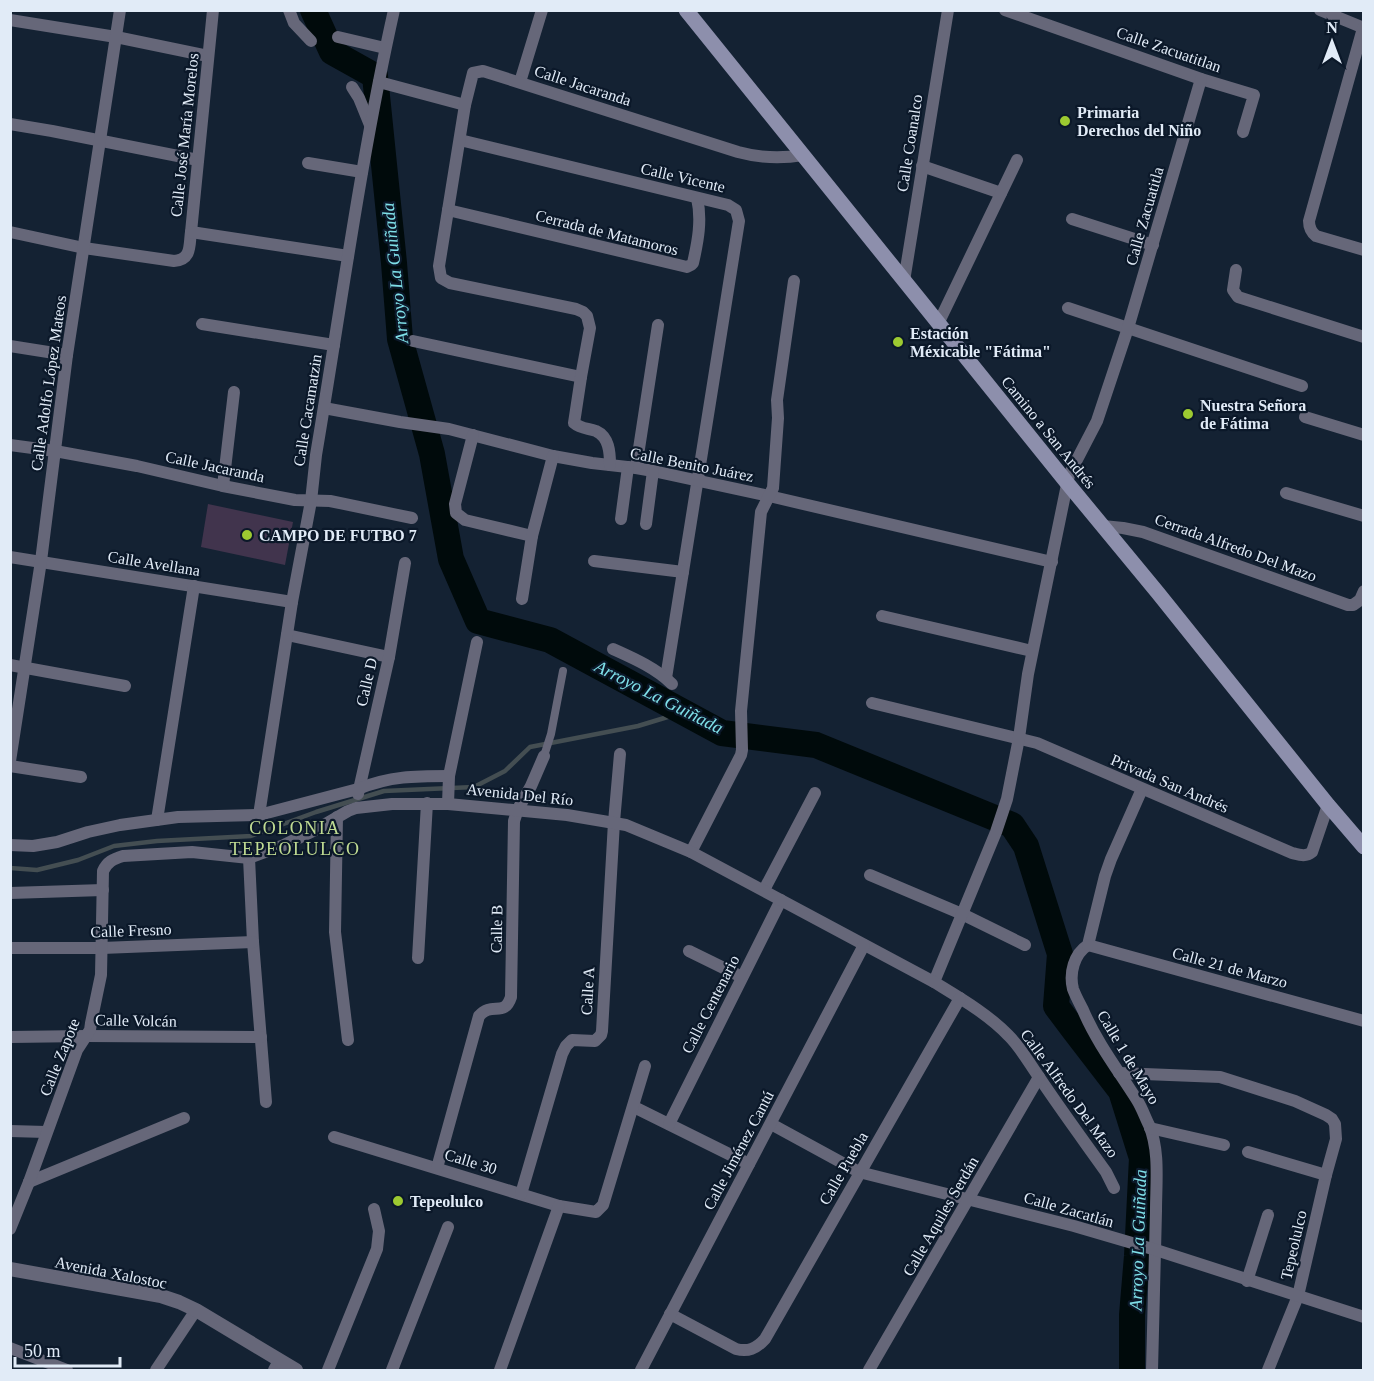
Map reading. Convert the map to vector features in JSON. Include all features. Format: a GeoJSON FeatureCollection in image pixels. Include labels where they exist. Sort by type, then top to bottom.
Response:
{"type":"FeatureCollection","features":[{"type":"Feature","properties":{"kind":"main road","name":"Camino a San Andrés"},"geometry":{"type":"LineString","coordinates":[[686,10],[938,324],[1364,847]]}},
{"type":"Feature","properties":{"kind":"street","name":"Calle Adolfo López Mateos"},"geometry":{"type":"LineString","coordinates":[[10,761],[41,561],[67,355],[120,10]]}},
{"type":"Feature","properties":{"kind":"street","name":"Calle José María Morelos"},"geometry":{"type":"LineString","coordinates":[[84,248],[174,261],[183,260],[188,254],[213,10]]}},
{"type":"Feature","properties":{"kind":"street"},"geometry":{"type":"LineString","coordinates":[[289,10],[294,23],[311,41]]}},
{"type":"Feature","properties":{"kind":"street","name":"Calle Cacamatzin"},"geometry":{"type":"LineString","coordinates":[[259,815],[362,172],[394,10]]}},
{"type":"Feature","properties":{"kind":"street"},"geometry":{"type":"LineString","coordinates":[[520,82],[542,10]]}},
{"type":"Feature","properties":{"kind":"street","name":"Calle Coanalco"},"geometry":{"type":"LineString","coordinates":[[904,281],[948,10]]}},
{"type":"Feature","properties":{"kind":"street","name":"Calle Zacuatitlan"},"geometry":{"type":"LineString","coordinates":[[1005,10],[1201,79],[1254,95],[1243,132]]}},
{"type":"Feature","properties":{"kind":"street"},"geometry":{"type":"LineString","coordinates":[[1320,10],[1363,28],[1310,214],[1309,227],[1316,236],[1364,250]]}},
{"type":"Feature","properties":{"kind":"street"},"geometry":{"type":"LineString","coordinates":[[10,20],[116,37],[208,56]]}},
{"type":"Feature","properties":{"kind":"street"},"geometry":{"type":"LineString","coordinates":[[339,37],[386,48]]}},
{"type":"Feature","properties":{"kind":"street","name":"Calle Jacaranda"},"geometry":{"type":"LineString","coordinates":[[465,105],[472,76],[476,71],[483,71],[738,152],[757,157],[778,158],[802,155]]}},
{"type":"Feature","properties":{"kind":"street","name":"Calle Zacuatitla"},"geometry":{"type":"LineString","coordinates":[[1128,328],[1201,79]]}},
{"type":"Feature","properties":{"kind":"street"},"geometry":{"type":"LineString","coordinates":[[378,84],[465,105],[439,266],[441,278],[450,283],[576,309],[587,316],[590,328],[574,423],[581,428],[598,432],[604,437],[608,446],[610,465]]}},
{"type":"Feature","properties":{"kind":"street"},"geometry":{"type":"LineString","coordinates":[[352,87],[371,123]]}},
{"type":"Feature","properties":{"kind":"street"},"geometry":{"type":"LineString","coordinates":[[10,124],[198,160]]}},
{"type":"Feature","properties":{"kind":"street","name":"Calle Vicente"},"geometry":{"type":"LineString","coordinates":[[460,140],[732,206],[736,210],[739,221],[697,481]]}},
{"type":"Feature","properties":{"kind":"street"},"geometry":{"type":"LineString","coordinates":[[938,324],[1017,160]]}},
{"type":"Feature","properties":{"kind":"street"},"geometry":{"type":"LineString","coordinates":[[308,162],[362,172]]}},
{"type":"Feature","properties":{"kind":"street"},"geometry":{"type":"LineString","coordinates":[[922,166],[1001,193]]}},
{"type":"Feature","properties":{"kind":"street","name":"Cerrada de Matamoros"},"geometry":{"type":"LineString","coordinates":[[448,210],[687,267],[693,263],[700,222],[697,198]]}},
{"type":"Feature","properties":{"kind":"street"},"geometry":{"type":"LineString","coordinates":[[1072,219],[1153,244]]}},
{"type":"Feature","properties":{"kind":"street"},"geometry":{"type":"LineString","coordinates":[[10,232],[84,248]]}},
{"type":"Feature","properties":{"kind":"street"},"geometry":{"type":"LineString","coordinates":[[191,232],[348,256]]}},
{"type":"Feature","properties":{"kind":"street"},"geometry":{"type":"LineString","coordinates":[[1236,270],[1233,290],[1238,297],[1364,337]]}},
{"type":"Feature","properties":{"kind":"street"},"geometry":{"type":"LineString","coordinates":[[691,852],[741,755],[741,716],[761,512],[773,488],[778,418],[777,400],[794,282]]}},
{"type":"Feature","properties":{"kind":"street"},"geometry":{"type":"LineString","coordinates":[[1068,308],[1302,386]]}},
{"type":"Feature","properties":{"kind":"street"},"geometry":{"type":"LineString","coordinates":[[202,324],[334,345]]}},
{"type":"Feature","properties":{"kind":"street"},"geometry":{"type":"LineString","coordinates":[[621,519],[658,325]]}},
{"type":"Feature","properties":{"kind":"street"},"geometry":{"type":"LineString","coordinates":[[934,982],[1004,809],[1019,738],[1032,651],[1072,467],[1097,421],[1128,328]]}},
{"type":"Feature","properties":{"kind":"street"},"geometry":{"type":"LineString","coordinates":[[413,341],[581,377]]}},
{"type":"Feature","properties":{"kind":"street"},"geometry":{"type":"LineString","coordinates":[[10,346],[67,355]]}},
{"type":"Feature","properties":{"kind":"street"},"geometry":{"type":"LineString","coordinates":[[223,486],[234,392]]}},
{"type":"Feature","properties":{"kind":"street","name":"Calle Benito Juárez"},"geometry":{"type":"LineString","coordinates":[[324,408],[437,427],[553,456],[653,471],[1052,562]]}},
{"type":"Feature","properties":{"kind":"street"},"geometry":{"type":"LineString","coordinates":[[1305,417],[1364,435]]}},
{"type":"Feature","properties":{"kind":"street"},"geometry":{"type":"LineString","coordinates":[[473,435],[456,504],[456,513],[465,520],[532,536]]}},
{"type":"Feature","properties":{"kind":"street","name":"Calle Jacaranda"},"geometry":{"type":"LineString","coordinates":[[10,445],[137,466],[296,500],[330,501],[412,518]]}},
{"type":"Feature","properties":{"kind":"street"},"geometry":{"type":"LineString","coordinates":[[522,599],[532,536],[553,456]]}},
{"type":"Feature","properties":{"kind":"street"},"geometry":{"type":"LineString","coordinates":[[646,524],[653,471]]}},
{"type":"Feature","properties":{"kind":"street"},"geometry":{"type":"LineString","coordinates":[[613,649],[637,660],[669,681],[697,481]]}},
{"type":"Feature","properties":{"kind":"street"},"geometry":{"type":"LineString","coordinates":[[1286,493],[1364,516]]}},
{"type":"Feature","properties":{"kind":"street","name":"Cerrada Alfredo Del Mazo"},"geometry":{"type":"LineString","coordinates":[[1103,526],[1143,532],[1348,604],[1357,603],[1364,591]]}},
{"type":"Feature","properties":{"kind":"street","name":"Calle Avellana"},"geometry":{"type":"LineString","coordinates":[[10,557],[292,602]]}},
{"type":"Feature","properties":{"kind":"street"},"geometry":{"type":"LineString","coordinates":[[594,561],[683,572]]}},
{"type":"Feature","properties":{"kind":"street","name":"Calle D"},"geometry":{"type":"LineString","coordinates":[[357,798],[389,657],[405,563]]}},
{"type":"Feature","properties":{"kind":"street"},"geometry":{"type":"LineString","coordinates":[[157,820],[194,586]]}},
{"type":"Feature","properties":{"kind":"street"},"geometry":{"type":"LineString","coordinates":[[882,616],[1032,651]]}},
{"type":"Feature","properties":{"kind":"street"},"geometry":{"type":"LineString","coordinates":[[287,635],[389,657]]}},
{"type":"Feature","properties":{"kind":"street"},"geometry":{"type":"LineString","coordinates":[[448,799],[449,777],[477,642]]}},
{"type":"Feature","properties":{"kind":"street"},"geometry":{"type":"LineString","coordinates":[[10,665],[125,686]]}},
{"type":"Feature","properties":{"kind":"street","name":"Calle B"},"geometry":{"type":"LineString","coordinates":[[437,1168],[479,1016],[488,1009],[506,1008],[509,1005],[514,820],[544,756],[563,671]]}},
{"type":"Feature","properties":{"kind":"street","name":"Privada San Andrés"},"geometry":{"type":"LineString","coordinates":[[872,703],[1037,743],[1292,853],[1308,855],[1312,852],[1328,805]]}},
{"type":"Feature","properties":{"kind":"street","name":"Calle A"},"geometry":{"type":"LineString","coordinates":[[521,1194],[566,1046],[572,1040],[592,1042],[601,1035],[620,754]]}},
{"type":"Feature","properties":{"kind":"street"},"geometry":{"type":"LineString","coordinates":[[10,766],[81,777]]}},
{"type":"Feature","properties":{"kind":"street"},"geometry":{"type":"LineString","coordinates":[[10,845],[33,846],[57,842],[110,827],[178,817],[259,815],[357,798],[372,784],[408,776],[449,777]]}},
{"type":"Feature","properties":{"kind":"street","name":"Calle 1 de Mayo"},"geometry":{"type":"LineString","coordinates":[[1142,789],[1111,859],[1088,945],[1077,956],[1072,980],[1073,989],[1090,1028],[1138,1102],[1155,1143],[1151,1249],[1152,1371]]}},
{"type":"Feature","properties":{"kind":"street"},"geometry":{"type":"LineString","coordinates":[[764,890],[815,793]]}},
{"type":"Feature","properties":{"kind":"street","name":"Avenida Del Río"},"geometry":{"type":"LineString","coordinates":[[103,890],[103,871],[106,864],[123,856],[192,852],[249,858],[309,833],[348,811],[357,798],[392,804],[427,804],[448,799],[614,822],[640,830],[691,852],[934,982]]}},
{"type":"Feature","properties":{"kind":"street"},"geometry":{"type":"LineString","coordinates":[[418,958],[427,804]]}},
{"type":"Feature","properties":{"kind":"street"},"geometry":{"type":"LineString","coordinates":[[337,817],[335,932],[348,1040]]}},
{"type":"Feature","properties":{"kind":"street"},"geometry":{"type":"LineString","coordinates":[[249,858],[253,942],[266,1102]]}},
{"type":"Feature","properties":{"kind":"street"},"geometry":{"type":"LineString","coordinates":[[870,875],[962,914],[1025,945]]}},
{"type":"Feature","properties":{"kind":"street"},"geometry":{"type":"LineString","coordinates":[[10,893],[103,890]]}},
{"type":"Feature","properties":{"kind":"street","name":"Calle Zapote"},"geometry":{"type":"LineString","coordinates":[[10,1229],[77,1050],[90,1030],[101,975],[103,890]]}},
{"type":"Feature","properties":{"kind":"street","name":"Calle Centenario"},"geometry":{"type":"LineString","coordinates":[[669,1124],[782,900]]}},
{"type":"Feature","properties":{"kind":"street","name":"Calle Fresno"},"geometry":{"type":"LineString","coordinates":[[10,948],[102,948],[253,942]]}},
{"type":"Feature","properties":{"kind":"street","name":"Calle Jiménez Cantú"},"geometry":{"type":"LineString","coordinates":[[641,1371],[864,945]]}},
{"type":"Feature","properties":{"kind":"street","name":"Calle 21 de Marzo"},"geometry":{"type":"LineString","coordinates":[[1088,945],[1364,1021]]}},
{"type":"Feature","properties":{"kind":"street"},"geometry":{"type":"LineString","coordinates":[[689,951],[742,977]]}},
{"type":"Feature","properties":{"kind":"street","name":"Calle Alfredo Del Mazo"},"geometry":{"type":"LineString","coordinates":[[934,982],[983,1014],[1020,1048],[1106,1172],[1114,1188]]}},
{"type":"Feature","properties":{"kind":"street","name":"Calle Puebla"},"geometry":{"type":"LineString","coordinates":[[670,1314],[743,1351],[756,1348],[765,1340],[960,998]]}},
{"type":"Feature","properties":{"kind":"street","name":"Calle Volcán"},"geometry":{"type":"LineString","coordinates":[[10,1037],[261,1037]]}},
{"type":"Feature","properties":{"kind":"street"},"geometry":{"type":"LineString","coordinates":[[645,1066],[634,1107],[749,1164]]}},
{"type":"Feature","properties":{"kind":"street","name":"Tepeolulco"},"geometry":{"type":"LineString","coordinates":[[1119,1073],[1220,1077],[1295,1101],[1326,1115],[1335,1124],[1336,1139],[1298,1296],[1268,1371]]}},
{"type":"Feature","properties":{"kind":"street","name":"Calle Aquiles Serdán"},"geometry":{"type":"LineString","coordinates":[[869,1371],[1039,1077]]}},
{"type":"Feature","properties":{"kind":"street","name":"Calle 30"},"geometry":{"type":"LineString","coordinates":[[334,1137],[559,1206],[591,1212],[599,1210],[603,1205],[634,1107]]}},
{"type":"Feature","properties":{"kind":"street"},"geometry":{"type":"LineString","coordinates":[[29,1182],[184,1118]]}},
{"type":"Feature","properties":{"kind":"street","name":"Calle Zacatlán"},"geometry":{"type":"LineString","coordinates":[[771,1124],[860,1172],[1063,1223],[1364,1317]]}},
{"type":"Feature","properties":{"kind":"street"},"geometry":{"type":"LineString","coordinates":[[1150,1128],[1224,1145]]}},
{"type":"Feature","properties":{"kind":"street"},"geometry":{"type":"LineString","coordinates":[[10,1131],[46,1132]]}},
{"type":"Feature","properties":{"kind":"street"},"geometry":{"type":"LineString","coordinates":[[1248,1152],[1326,1175]]}},
{"type":"Feature","properties":{"kind":"street"},"geometry":{"type":"LineString","coordinates":[[500,1371],[559,1206]]}},
{"type":"Feature","properties":{"kind":"street"},"geometry":{"type":"LineString","coordinates":[[328,1371],[377,1249],[379,1231],[374,1209]]}},
{"type":"Feature","properties":{"kind":"street"},"geometry":{"type":"LineString","coordinates":[[1247,1281],[1268,1215]]}},
{"type":"Feature","properties":{"kind":"street"},"geometry":{"type":"LineString","coordinates":[[392,1371],[448,1227]]}},
{"type":"Feature","properties":{"kind":"street","name":"Avenida Xalostoc"},"geometry":{"type":"LineString","coordinates":[[10,1269],[161,1296],[179,1302],[196,1310],[277,1366],[296,1371]]}},
{"type":"Feature","properties":{"kind":"street"},"geometry":{"type":"LineString","coordinates":[[156,1371],[196,1310]]}},
{"type":"Feature","properties":{"kind":"street"},"geometry":{"type":"LineString","coordinates":[[10,1348],[68,1371]]}},
{"type":"Feature","properties":{"kind":"shaded area","name":"CAMPO DE FUTBO 7"},"geometry":{"type":"Polygon","coordinates":[[[208,504],[293,522],[285,565],[201,547],[208,504]]]}},
{"type":"Feature","properties":{"kind":"waterway","name":"Arroyo La Guiñada"},"geometry":{"type":"LineString","coordinates":[[313,10],[332,52],[375,76],[400,339],[432,454],[451,559],[478,621],[550,640],[722,733],[816,745],[1012,825],[1026,846],[1060,954],[1056,1006],[1121,1091],[1142,1158],[1132,1315],[1132,1370]]}},
{"type":"Feature","properties":{"kind":"waterway"},"geometry":{"type":"LineString","coordinates":[[10,868],[37,870],[78,860],[114,846],[157,841],[251,836],[316,812],[384,791],[474,787],[505,771],[530,747],[638,726],[684,712]]}},
{"type":"Feature","properties":{"kind":"place","name":"Primaria Derechos del Niño"},"geometry":{"type":"Point","coordinates":[1065,121]}},
{"type":"Feature","properties":{"kind":"place","name":"Estación Méxicable \"Fátima\""},"geometry":{"type":"Point","coordinates":[898,342]}},
{"type":"Feature","properties":{"kind":"place","name":"Nuestra Señora de Fátima"},"geometry":{"type":"Point","coordinates":[1188,414]}},
{"type":"Feature","properties":{"kind":"place","name":"CAMPO DE FUTBO 7"},"geometry":{"type":"Point","coordinates":[247,535]}},
{"type":"Feature","properties":{"kind":"place","name":"Tepeolulco"},"geometry":{"type":"Point","coordinates":[398,1201]}},
{"type":"Feature","properties":{"kind":"district","name":"COLONIA TEPEOLULCO"},"geometry":{"type":"Point","coordinates":[295,838]}}]}
